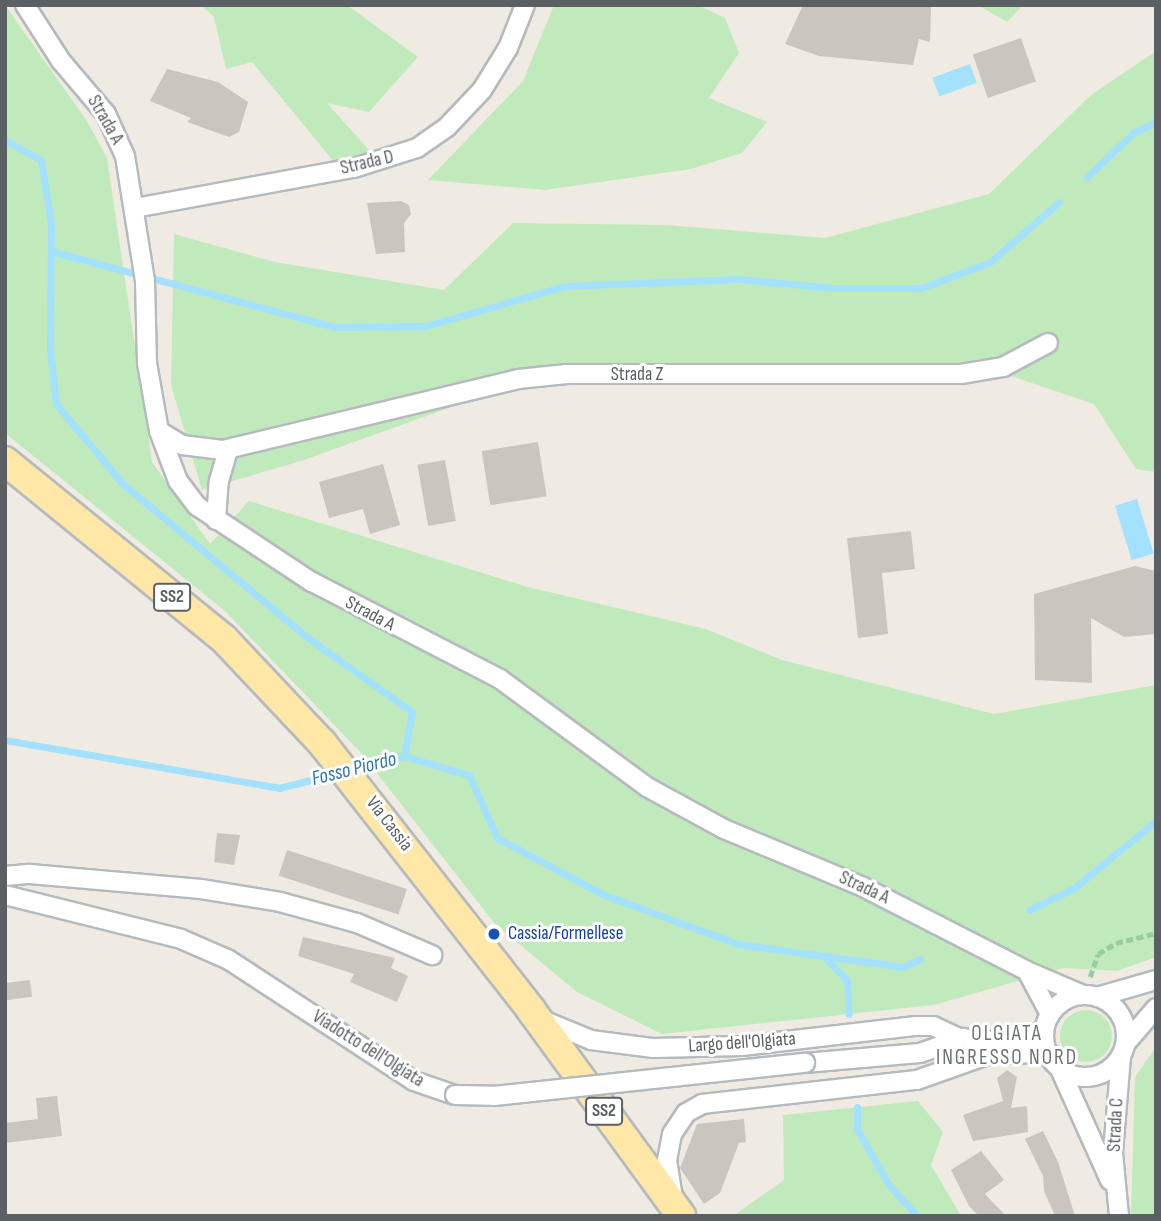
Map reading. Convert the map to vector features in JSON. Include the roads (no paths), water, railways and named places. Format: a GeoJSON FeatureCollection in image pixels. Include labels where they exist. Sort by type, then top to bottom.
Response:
{"type":"FeatureCollection","features":[{"type":"Feature","properties":{"kind":"main road","name":"Via Cassia"},"geometry":{"type":"LineString","coordinates":[[5,461],[224,639],[322,743],[379,810],[531,1010],[679,1213]]}},
{"type":"Feature","properties":{"kind":"street","name":"Strada A"},"geometry":{"type":"LineString","coordinates":[[25,5],[61,61],[106,114],[129,169],[144,274],[146,363],[159,431],[183,490],[216,520],[349,603],[500,679],[648,787],[724,829],[863,887],[1027,971],[1089,996]]}},
{"type":"Feature","properties":{"kind":"street","name":"Strada D"},"geometry":{"type":"LineString","coordinates":[[135,208],[354,168],[417,148],[447,127],[482,90],[508,48],[525,5]]}},
{"type":"Feature","properties":{"kind":"street","name":"Strada Z"},"geometry":{"type":"LineString","coordinates":[[159,431],[195,449],[228,449],[528,377],[961,374],[1003,367],[1048,343]]}},
{"type":"Feature","properties":{"kind":"street"},"geometry":{"type":"LineString","coordinates":[[216,520],[219,481],[228,449]]}},
{"type":"Feature","properties":{"kind":"street"},"geometry":{"type":"LineString","coordinates":[[5,876],[30,874],[201,889],[280,902],[357,923],[432,955]]}},
{"type":"Feature","properties":{"kind":"street","name":"Viadotto dell'Olgiata"},"geometry":{"type":"LineString","coordinates":[[5,895],[181,939],[229,960],[414,1080],[455,1095],[494,1096],[805,1063],[920,1054]]}},
{"type":"Feature","properties":{"kind":"street"},"geometry":{"type":"LineString","coordinates":[[1027,971],[1047,1022],[1047,1053],[1060,1069],[1072,1076],[1100,1075],[1156,1007]]}},
{"type":"Feature","properties":{"kind":"street"},"geometry":{"type":"LineString","coordinates":[[1047,1022],[1070,998],[1156,981]]}},
{"type":"Feature","properties":{"kind":"street"},"geometry":{"type":"LineString","coordinates":[[1089,996],[1123,1019],[1124,1049]]}},
{"type":"Feature","properties":{"kind":"street","name":"Largo dell'Olgiata"},"geometry":{"type":"LineString","coordinates":[[531,1010],[575,1036],[631,1046],[743,1046],[925,1025],[959,1038],[990,1041],[1028,1038],[1047,1022]]}},
{"type":"Feature","properties":{"kind":"street","name":"Largo dell'Olgiata"},"geometry":{"type":"LineString","coordinates":[[920,1054],[959,1038]]}},
{"type":"Feature","properties":{"kind":"street","name":"Strada C"},"geometry":{"type":"LineString","coordinates":[[1119,1216],[1114,1130],[1124,1049]]}},
{"type":"Feature","properties":{"kind":"street"},"geometry":{"type":"LineString","coordinates":[[920,1054],[961,1064],[1010,1065],[1047,1053]]}},
{"type":"Feature","properties":{"kind":"street"},"geometry":{"type":"LineString","coordinates":[[679,1213],[668,1181],[668,1149],[674,1127],[692,1108],[917,1080],[961,1064]]}},
{"type":"Feature","properties":{"kind":"street","name":"Strada C"},"geometry":{"type":"LineString","coordinates":[[1060,1069],[1116,1193]]}},
{"type":"Feature","properties":{"kind":"water"},"geometry":{"type":"Polygon","coordinates":[[[970,64],[977,83],[939,96],[932,78],[970,64]]]}},
{"type":"Feature","properties":{"kind":"water"},"geometry":{"type":"Polygon","coordinates":[[[1137,499],[1154,554],[1132,560],[1115,506],[1137,499]]]}},
{"type":"Feature","properties":{"kind":"waterway"},"geometry":{"type":"LineString","coordinates":[[1087,177],[1133,133],[1156,122]]}},
{"type":"Feature","properties":{"kind":"waterway"},"geometry":{"type":"LineString","coordinates":[[5,140],[41,160],[51,223],[50,350],[56,404],[123,484],[308,638],[412,712],[404,756]]}},
{"type":"Feature","properties":{"kind":"waterway"},"geometry":{"type":"LineString","coordinates":[[51,251],[334,327],[426,326],[565,286],[739,279],[834,288],[921,288],[990,262],[1059,202]]}},
{"type":"Feature","properties":{"kind":"waterway","name":"Fosso Piordo"},"geometry":{"type":"LineString","coordinates":[[5,740],[279,788],[338,773]]}},
{"type":"Feature","properties":{"kind":"waterway","name":"Fosso Piordo"},"geometry":{"type":"LineString","coordinates":[[350,770],[404,756],[469,775],[497,838],[604,895],[738,944],[823,956],[847,980],[849,1014]]}},
{"type":"Feature","properties":{"kind":"waterway"},"geometry":{"type":"LineString","coordinates":[[1029,910],[1074,888],[1156,821]]}},
{"type":"Feature","properties":{"kind":"waterway"},"geometry":{"type":"LineString","coordinates":[[825,956],[903,967],[920,959]]}},
{"type":"Feature","properties":{"kind":"waterway","name":"Fosso Piordo"},"geometry":{"type":"LineString","coordinates":[[857,1107],[857,1129],[889,1185],[917,1216]]}},
{"type":"Feature","properties":{"kind":"place","name":"Cassia/Formellese"},"geometry":{"type":"Point","coordinates":[494,934]}},
{"type":"Feature","properties":{"kind":"district","name":"OLGIATA INGRESSO NORD"},"geometry":{"type":"Point","coordinates":[1007,1046]}}]}
